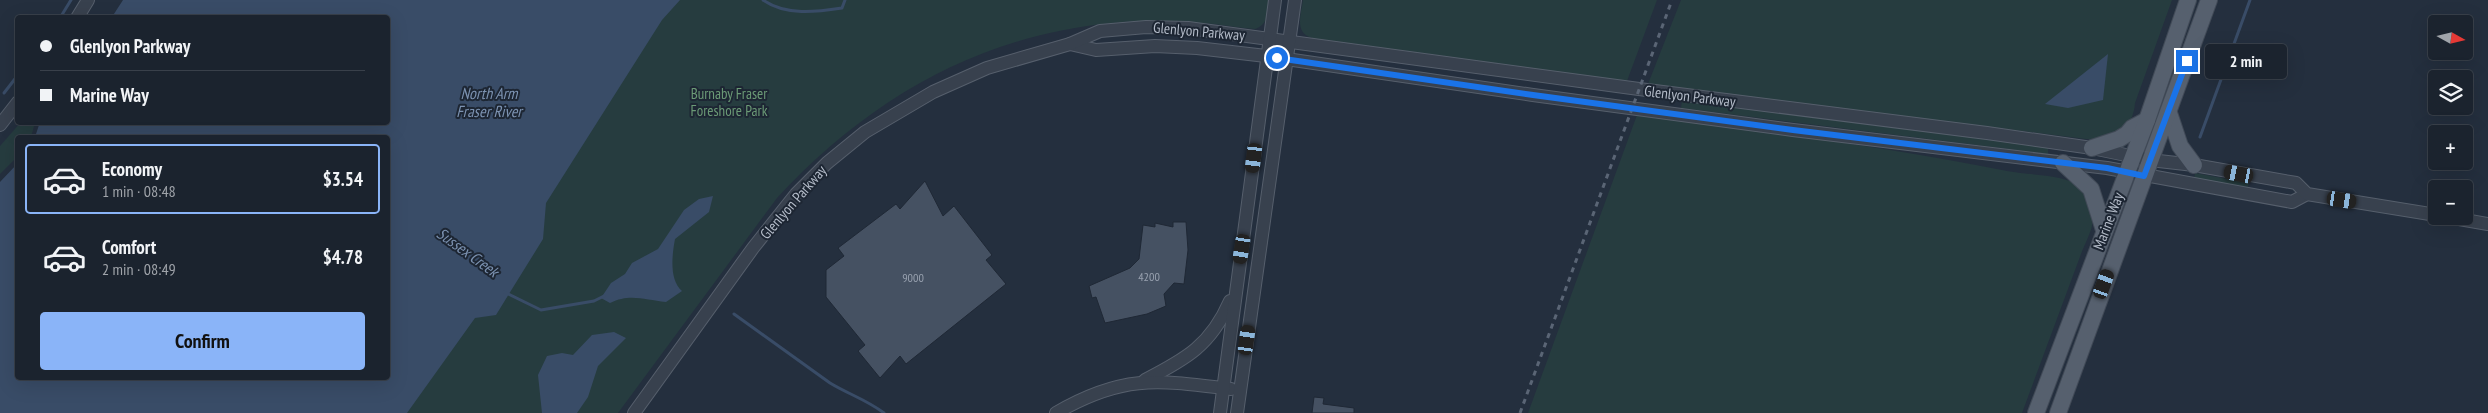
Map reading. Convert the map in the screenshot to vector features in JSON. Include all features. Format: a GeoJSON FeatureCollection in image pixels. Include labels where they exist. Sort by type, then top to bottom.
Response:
{"type":"FeatureCollection","features":[{"type":"Feature","properties":{"kind":"main road","name":"Marine Way"},"geometry":{"type":"LineString","coordinates":[[2036,413],[2147,120],[2188,0]]}},
{"type":"Feature","properties":{"kind":"main road","name":"Marine Way"},"geometry":{"type":"LineString","coordinates":[[2058,413],[2209,0]]}},
{"type":"Feature","properties":{"kind":"main road"},"geometry":{"type":"LineString","coordinates":[[2169,113],[2180,146],[2194,165]]}},
{"type":"Feature","properties":{"kind":"main road"},"geometry":{"type":"LineString","coordinates":[[2092,148],[2119,139],[2147,120]]}},
{"type":"Feature","properties":{"kind":"main road"},"geometry":{"type":"LineString","coordinates":[[2063,163],[2091,189],[2104,230]]}},
{"type":"Feature","properties":{"kind":"street"},"geometry":{"type":"LineString","coordinates":[[79,15],[88,0]]}},
{"type":"Feature","properties":{"kind":"street"},"geometry":{"type":"LineString","coordinates":[[1220,413],[1236,286],[1248,212],[1266,56],[1275,0]]}},
{"type":"Feature","properties":{"kind":"street"},"geometry":{"type":"LineString","coordinates":[[1237,413],[1295,0]]}},
{"type":"Feature","properties":{"kind":"street","name":"Glenlyon Parkway"},"geometry":{"type":"LineString","coordinates":[[634,413],[753,248],[796,194],[827,163],[865,132],[933,92],[987,68],[1070,44],[1100,31],[1146,27],[1188,28],[2092,148],[2150,160],[2194,165],[2296,183],[2307,194],[2428,214]]}},
{"type":"Feature","properties":{"kind":"street","name":"Glenlyon Parkway"},"geometry":{"type":"LineString","coordinates":[[1070,44],[1096,50],[1164,47],[1266,56],[1533,95],[2107,168],[2292,202],[2307,194]]}},
{"type":"Feature","properties":{"kind":"street"},"geometry":{"type":"LineString","coordinates":[[0,125],[15,106]]}},
{"type":"Feature","properties":{"kind":"street"},"geometry":{"type":"LineString","coordinates":[[2473,221],[2488,224]]}},
{"type":"Feature","properties":{"kind":"street"},"geometry":{"type":"LineString","coordinates":[[1143,382],[1179,363],[1200,347],[1221,322],[1236,286]]}},
{"type":"Feature","properties":{"kind":"street"},"geometry":{"type":"LineString","coordinates":[[1056,413],[1093,392],[1143,382],[1170,382],[1240,390]]}},
{"type":"Feature","properties":{"kind":"green space","name":"Burnaby Fraser Foreshore Park"},"geometry":{"type":"Polygon","coordinates":[[[647,0],[1270,0],[1265,21],[1255,29],[1192,22],[1123,22],[1063,30],[1016,42],[971,58],[928,79],[887,103],[849,131],[812,163],[777,198],[618,413],[361,413],[386,380],[390,380],[390,374],[406,353],[504,300],[509,289],[488,281],[647,0]]]}},
{"type":"Feature","properties":{"kind":"green space"},"geometry":{"type":"Polygon","coordinates":[[[1303,0],[1657,0],[1627,81],[1312,38],[1306,36],[1301,27],[1300,17],[1303,0]]]}},
{"type":"Feature","properties":{"kind":"green space"},"geometry":{"type":"Polygon","coordinates":[[[1681,0],[2172,0],[2133,113],[2126,127],[2113,135],[2086,139],[1648,84],[1681,0]]]}},
{"type":"Feature","properties":{"kind":"green space"},"geometry":{"type":"Polygon","coordinates":[[[1682,101],[2048,146],[2048,154],[1681,108],[1682,101]]]}},
{"type":"Feature","properties":{"kind":"green space"},"geometry":{"type":"Polygon","coordinates":[[[1637,115],[1823,140],[2007,171],[2057,177],[2084,188],[2091,209],[2092,227],[2022,413],[1528,413],[1637,115]]]}},
{"type":"Feature","properties":{"kind":"green space"},"geometry":{"type":"Polygon","coordinates":[[[18,125],[34,125],[32,135],[15,135],[15,159],[0,174],[0,146],[18,125]]]}},
{"type":"Feature","properties":{"kind":"green space"},"geometry":{"type":"Polygon","coordinates":[[[2195,173],[2249,183],[2248,187],[2194,180],[2195,173]]]}},
{"type":"Feature","properties":{"kind":"water","name":"North Arm Fraser River"},"geometry":{"type":"Polygon","coordinates":[[[123,0],[680,0],[662,20],[546,203],[543,239],[496,315],[475,318],[407,413],[0,413],[0,182],[15,166],[15,380],[390,380],[390,135],[36,135],[39,125],[390,125],[390,15],[113,15],[123,0]]]}},
{"type":"Feature","properties":{"kind":"water"},"geometry":{"type":"Polygon","coordinates":[[[2108,54],[2103,100],[2068,108],[2045,104],[2108,54]]]}},
{"type":"Feature","properties":{"kind":"water"},"geometry":{"type":"Polygon","coordinates":[[[713,196],[709,212],[675,239],[672,260],[673,274],[682,291],[666,302],[624,298],[610,303],[601,298],[611,283],[625,274],[632,263],[658,249],[684,210],[699,199],[713,196]]]}},
{"type":"Feature","properties":{"kind":"water"},"geometry":{"type":"Polygon","coordinates":[[[614,332],[626,338],[598,366],[588,397],[577,413],[542,413],[538,375],[547,356],[562,353],[573,355],[592,335],[614,332]]]}},
{"type":"Feature","properties":{"kind":"building"},"geometry":{"type":"Polygon","coordinates":[[[925,181],[943,216],[954,206],[992,255],[986,260],[1006,284],[906,364],[900,356],[880,378],[858,351],[865,345],[826,297],[826,270],[844,256],[838,248],[896,204],[900,209],[925,181]]]}},
{"type":"Feature","properties":{"kind":"building"},"geometry":{"type":"Polygon","coordinates":[[[1173,222],[1186,222],[1188,250],[1184,284],[1174,283],[1164,294],[1166,306],[1147,314],[1105,323],[1096,297],[1092,298],[1089,286],[1130,268],[1139,259],[1143,225],[1155,227],[1155,223],[1173,227],[1173,222]]]}},
{"type":"Feature","properties":{"kind":"building"},"geometry":{"type":"Polygon","coordinates":[[[1314,397],[1324,398],[1323,404],[1354,408],[1354,413],[1312,413],[1314,397]]]}},
{"type":"Feature","properties":{"kind":"waterway"},"geometry":{"type":"LineString","coordinates":[[62,15],[71,0]]}},
{"type":"Feature","properties":{"kind":"waterway"},"geometry":{"type":"LineString","coordinates":[[763,0],[781,9],[801,12],[842,8],[845,0]]}},
{"type":"Feature","properties":{"kind":"waterway"},"geometry":{"type":"LineString","coordinates":[[2200,137],[2250,0]]}},
{"type":"Feature","properties":{"kind":"waterway"},"geometry":{"type":"LineString","coordinates":[[4,93],[15,79]]}},
{"type":"Feature","properties":{"kind":"waterway","name":"Sussex Creek"},"geometry":{"type":"LineString","coordinates":[[504,292],[541,310],[594,301],[604,296]]}},
{"type":"Feature","properties":{"kind":"waterway","name":"Sussex Creek"},"geometry":{"type":"LineString","coordinates":[[734,314],[830,383],[871,404],[884,413]]}},
{"type":"Feature","properties":{"kind":"railway"},"geometry":{"type":"LineString","coordinates":[[1520,413],[1672,0]]}},
{"type":"Feature","properties":{"kind":"route"},"geometry":{"type":"LineString","coordinates":[[1277,58],[1793,130],[2107,168],[2144,176],[2187,61]]}}]}
